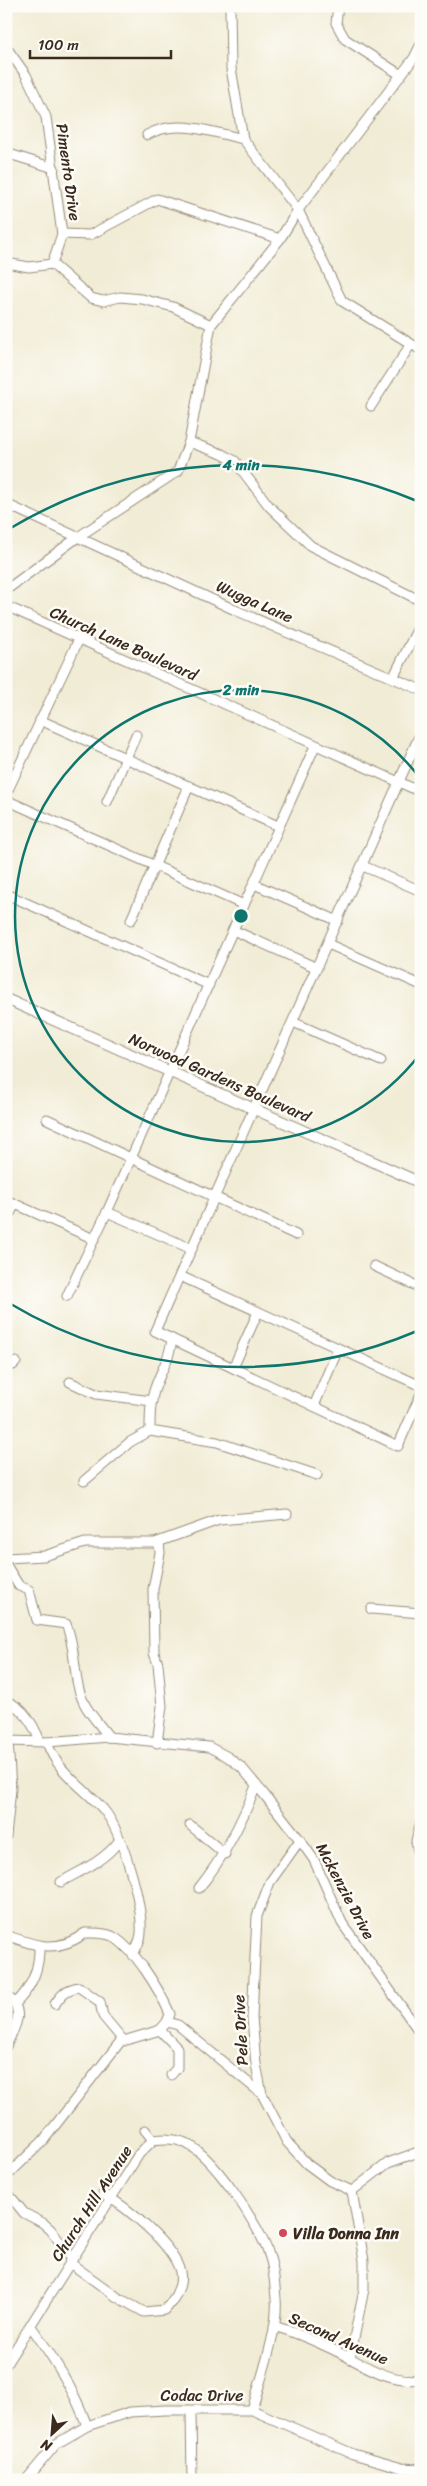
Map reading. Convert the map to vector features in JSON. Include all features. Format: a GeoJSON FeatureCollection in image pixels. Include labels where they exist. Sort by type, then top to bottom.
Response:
{"type":"FeatureCollection","features":[{"type":"Feature","properties":{"kind":"street"},"geometry":{"type":"LineString","coordinates":[[230,6],[231,68],[243,139],[298,210],[342,301],[421,350]]}},
{"type":"Feature","properties":{"kind":"street"},"geometry":{"type":"LineString","coordinates":[[338,6],[336,23],[345,39],[401,75]]}},
{"type":"Feature","properties":{"kind":"street"},"geometry":{"type":"LineString","coordinates":[[6,590],[78,537],[178,471],[188,442],[211,325],[280,239],[298,210],[414,58],[421,44]]}},
{"type":"Feature","properties":{"kind":"street","name":"Pimento Drive"},"geometry":{"type":"LineString","coordinates":[[6,47],[26,76],[46,117],[62,234],[52,264]]}},
{"type":"Feature","properties":{"kind":"street"},"geometry":{"type":"LineString","coordinates":[[147,135],[164,127],[188,127],[243,139]]}},
{"type":"Feature","properties":{"kind":"street"},"geometry":{"type":"LineString","coordinates":[[6,153],[54,168]]}},
{"type":"Feature","properties":{"kind":"street"},"geometry":{"type":"LineString","coordinates":[[62,234],[90,235],[157,199],[280,239]]}},
{"type":"Feature","properties":{"kind":"street"},"geometry":{"type":"LineString","coordinates":[[6,263],[29,267],[52,264],[91,298],[103,301],[120,297],[142,299],[174,306],[211,325]]}},
{"type":"Feature","properties":{"kind":"street"},"geometry":{"type":"LineString","coordinates":[[371,406],[411,344]]}},
{"type":"Feature","properties":{"kind":"street"},"geometry":{"type":"LineString","coordinates":[[188,442],[222,454],[235,461],[269,506],[311,546],[421,601]]}},
{"type":"Feature","properties":{"kind":"street","name":"Wugga Lane"},"geometry":{"type":"LineString","coordinates":[[6,504],[235,610],[421,690]]}},
{"type":"Feature","properties":{"kind":"street","name":"Church Lane Boulevard"},"geometry":{"type":"LineString","coordinates":[[6,606],[421,792]]}},
{"type":"Feature","properties":{"kind":"street"},"geometry":{"type":"LineString","coordinates":[[393,678],[421,622]]}},
{"type":"Feature","properties":{"kind":"street"},"geometry":{"type":"LineString","coordinates":[[6,794],[79,639]]}},
{"type":"Feature","properties":{"kind":"street"},"geometry":{"type":"LineString","coordinates":[[40,720],[278,826]]}},
{"type":"Feature","properties":{"kind":"street"},"geometry":{"type":"LineString","coordinates":[[421,732],[155,1331],[398,1446],[421,1394]]}},
{"type":"Feature","properties":{"kind":"street"},"geometry":{"type":"LineString","coordinates":[[107,802],[136,735]]}},
{"type":"Feature","properties":{"kind":"street"},"geometry":{"type":"LineString","coordinates":[[67,1296],[107,1212],[315,746]]}},
{"type":"Feature","properties":{"kind":"street"},"geometry":{"type":"LineString","coordinates":[[131,920],[189,786]]}},
{"type":"Feature","properties":{"kind":"street"},"geometry":{"type":"LineString","coordinates":[[6,800],[244,905]]}},
{"type":"Feature","properties":{"kind":"street"},"geometry":{"type":"LineString","coordinates":[[363,866],[421,891]]}},
{"type":"Feature","properties":{"kind":"street"},"geometry":{"type":"LineString","coordinates":[[254,884],[338,921]]}},
{"type":"Feature","properties":{"kind":"street"},"geometry":{"type":"LineString","coordinates":[[6,894],[209,985]]}},
{"type":"Feature","properties":{"kind":"street"},"geometry":{"type":"LineString","coordinates":[[233,930],[317,968]]}},
{"type":"Feature","properties":{"kind":"street"},"geometry":{"type":"LineString","coordinates":[[328,944],[420,981]]}},
{"type":"Feature","properties":{"kind":"street","name":"Norwood Gardens Boulevard"},"geometry":{"type":"LineString","coordinates":[[6,999],[421,1182]]}},
{"type":"Feature","properties":{"kind":"street"},"geometry":{"type":"LineString","coordinates":[[293,1022],[381,1061]]}},
{"type":"Feature","properties":{"kind":"street"},"geometry":{"type":"LineString","coordinates":[[47,1119],[296,1235]]}},
{"type":"Feature","properties":{"kind":"street"},"geometry":{"type":"LineString","coordinates":[[6,1221],[10,1202],[94,1240]]}},
{"type":"Feature","properties":{"kind":"street"},"geometry":{"type":"LineString","coordinates":[[107,1212],[192,1249]]}},
{"type":"Feature","properties":{"kind":"street"},"geometry":{"type":"LineString","coordinates":[[374,1266],[421,1288]]}},
{"type":"Feature","properties":{"kind":"street"},"geometry":{"type":"LineString","coordinates":[[180,1276],[421,1386]]}},
{"type":"Feature","properties":{"kind":"street"},"geometry":{"type":"LineString","coordinates":[[233,1368],[258,1312]]}},
{"type":"Feature","properties":{"kind":"street"},"geometry":{"type":"LineString","coordinates":[[150,1431],[154,1388],[170,1355],[172,1339]]}},
{"type":"Feature","properties":{"kind":"street"},"geometry":{"type":"LineString","coordinates":[[314,1406],[338,1349]]}},
{"type":"Feature","properties":{"kind":"street"},"geometry":{"type":"LineString","coordinates":[[6,1366],[16,1362]]}},
{"type":"Feature","properties":{"kind":"street"},"geometry":{"type":"LineString","coordinates":[[70,1382],[96,1394],[152,1401]]}},
{"type":"Feature","properties":{"kind":"street"},"geometry":{"type":"LineString","coordinates":[[84,1480],[130,1442],[150,1431],[217,1442],[317,1475]]}},
{"type":"Feature","properties":{"kind":"street"},"geometry":{"type":"LineString","coordinates":[[6,1558],[44,1556],[86,1543],[159,1542],[219,1520],[287,1514]]}},
{"type":"Feature","properties":{"kind":"street"},"geometry":{"type":"LineString","coordinates":[[157,1743],[162,1706],[154,1653],[153,1589],[160,1553],[159,1542]]}},
{"type":"Feature","properties":{"kind":"street"},"geometry":{"type":"LineString","coordinates":[[6,1565],[19,1586],[29,1590],[37,1620],[66,1624],[72,1638],[77,1677],[84,1703],[109,1737]]}},
{"type":"Feature","properties":{"kind":"street"},"geometry":{"type":"LineString","coordinates":[[371,1609],[421,1613]]}},
{"type":"Feature","properties":{"kind":"street"},"geometry":{"type":"LineString","coordinates":[[6,1701],[16,1705],[33,1724],[54,1760],[104,1811],[119,1841],[139,1897],[142,1934],[134,1954]]}},
{"type":"Feature","properties":{"kind":"street","name":"Mckenzie Drive"},"geometry":{"type":"LineString","coordinates":[[7,1741],[109,1737],[209,1747],[242,1768],[280,1812],[314,1860],[342,1923],[421,2034]]}},
{"type":"Feature","properties":{"kind":"street"},"geometry":{"type":"LineString","coordinates":[[6,1836],[11,1789],[7,1741]]}},
{"type":"Feature","properties":{"kind":"street"},"geometry":{"type":"LineString","coordinates":[[199,1888],[225,1854],[239,1829],[256,1786]]}},
{"type":"Feature","properties":{"kind":"street"},"geometry":{"type":"LineString","coordinates":[[421,1822],[416,1840],[421,1863]]}},
{"type":"Feature","properties":{"kind":"street"},"geometry":{"type":"LineString","coordinates":[[190,1826],[225,1854]]}},
{"type":"Feature","properties":{"kind":"street","name":"Pele Drive"},"geometry":{"type":"LineString","coordinates":[[300,1840],[270,1882],[257,1916],[252,2018],[262,2094],[287,2142],[307,2164],[330,2181],[352,2191]]}},
{"type":"Feature","properties":{"kind":"street"},"geometry":{"type":"LineString","coordinates":[[61,1882],[96,1863],[111,1852],[119,1841]]}},
{"type":"Feature","properties":{"kind":"street"},"geometry":{"type":"LineString","coordinates":[[6,1935],[46,1947],[70,1943],[84,1933],[111,1935],[134,1954],[164,2000],[170,2014],[167,2022],[160,2030],[123,2040],[81,2084],[55,2117],[33,2151],[10,2172],[6,2172]]}},
{"type":"Feature","properties":{"kind":"street"},"geometry":{"type":"LineString","coordinates":[[16,2002],[26,1992],[40,1961],[39,1945]]}},
{"type":"Feature","properties":{"kind":"street"},"geometry":{"type":"LineString","coordinates":[[55,2004],[62,1993],[70,1988],[79,1987],[100,2002],[103,2016],[123,2040]]}},
{"type":"Feature","properties":{"kind":"street"},"geometry":{"type":"LineString","coordinates":[[6,1995],[16,2002],[19,2014],[6,2046]]}},
{"type":"Feature","properties":{"kind":"street"},"geometry":{"type":"LineString","coordinates":[[167,2022],[178,2025],[262,2094]]}},
{"type":"Feature","properties":{"kind":"street"},"geometry":{"type":"LineString","coordinates":[[160,2030],[177,2048],[177,2068],[171,2075]]}},
{"type":"Feature","properties":{"kind":"street"},"geometry":{"type":"LineString","coordinates":[[146,2130],[153,2140]]}},
{"type":"Feature","properties":{"kind":"street","name":"Church Hill Avenue"},"geometry":{"type":"LineString","coordinates":[[6,2364],[71,2261],[107,2196],[139,2154],[153,2140],[167,2138],[184,2142],[197,2150],[227,2183],[252,2219],[270,2255],[277,2300],[274,2326],[252,2410]]}},
{"type":"Feature","properties":{"kind":"street"},"geometry":{"type":"LineString","coordinates":[[350,2358],[359,2319],[364,2280],[360,2231],[352,2191],[388,2163],[421,2151]]}},
{"type":"Feature","properties":{"kind":"street"},"geometry":{"type":"LineString","coordinates":[[6,2191],[24,2212],[51,2230],[71,2261],[117,2297],[144,2312],[165,2310],[176,2298],[180,2273],[164,2244],[140,2221],[107,2196]]}},
{"type":"Feature","properties":{"kind":"street"},"geometry":{"type":"LineString","coordinates":[[30,2326],[56,2361],[81,2407],[87,2426]]}},
{"type":"Feature","properties":{"kind":"street","name":"Second Avenue"},"geometry":{"type":"LineString","coordinates":[[274,2326],[350,2358],[382,2374],[410,2380],[421,2379]]}},
{"type":"Feature","properties":{"kind":"street"},"geometry":{"type":"LineString","coordinates":[[191,2410],[192,2480]]}},
{"type":"Feature","properties":{"kind":"street","name":"Codac Drive"},"geometry":{"type":"LineString","coordinates":[[26,2480],[56,2444],[87,2426],[130,2412],[191,2410],[252,2410],[353,2454],[402,2468],[421,2469]]}},
{"type":"Feature","properties":{"kind":"place","name":"Villa Donna Inn"},"geometry":{"type":"Point","coordinates":[283,2233]}}]}
